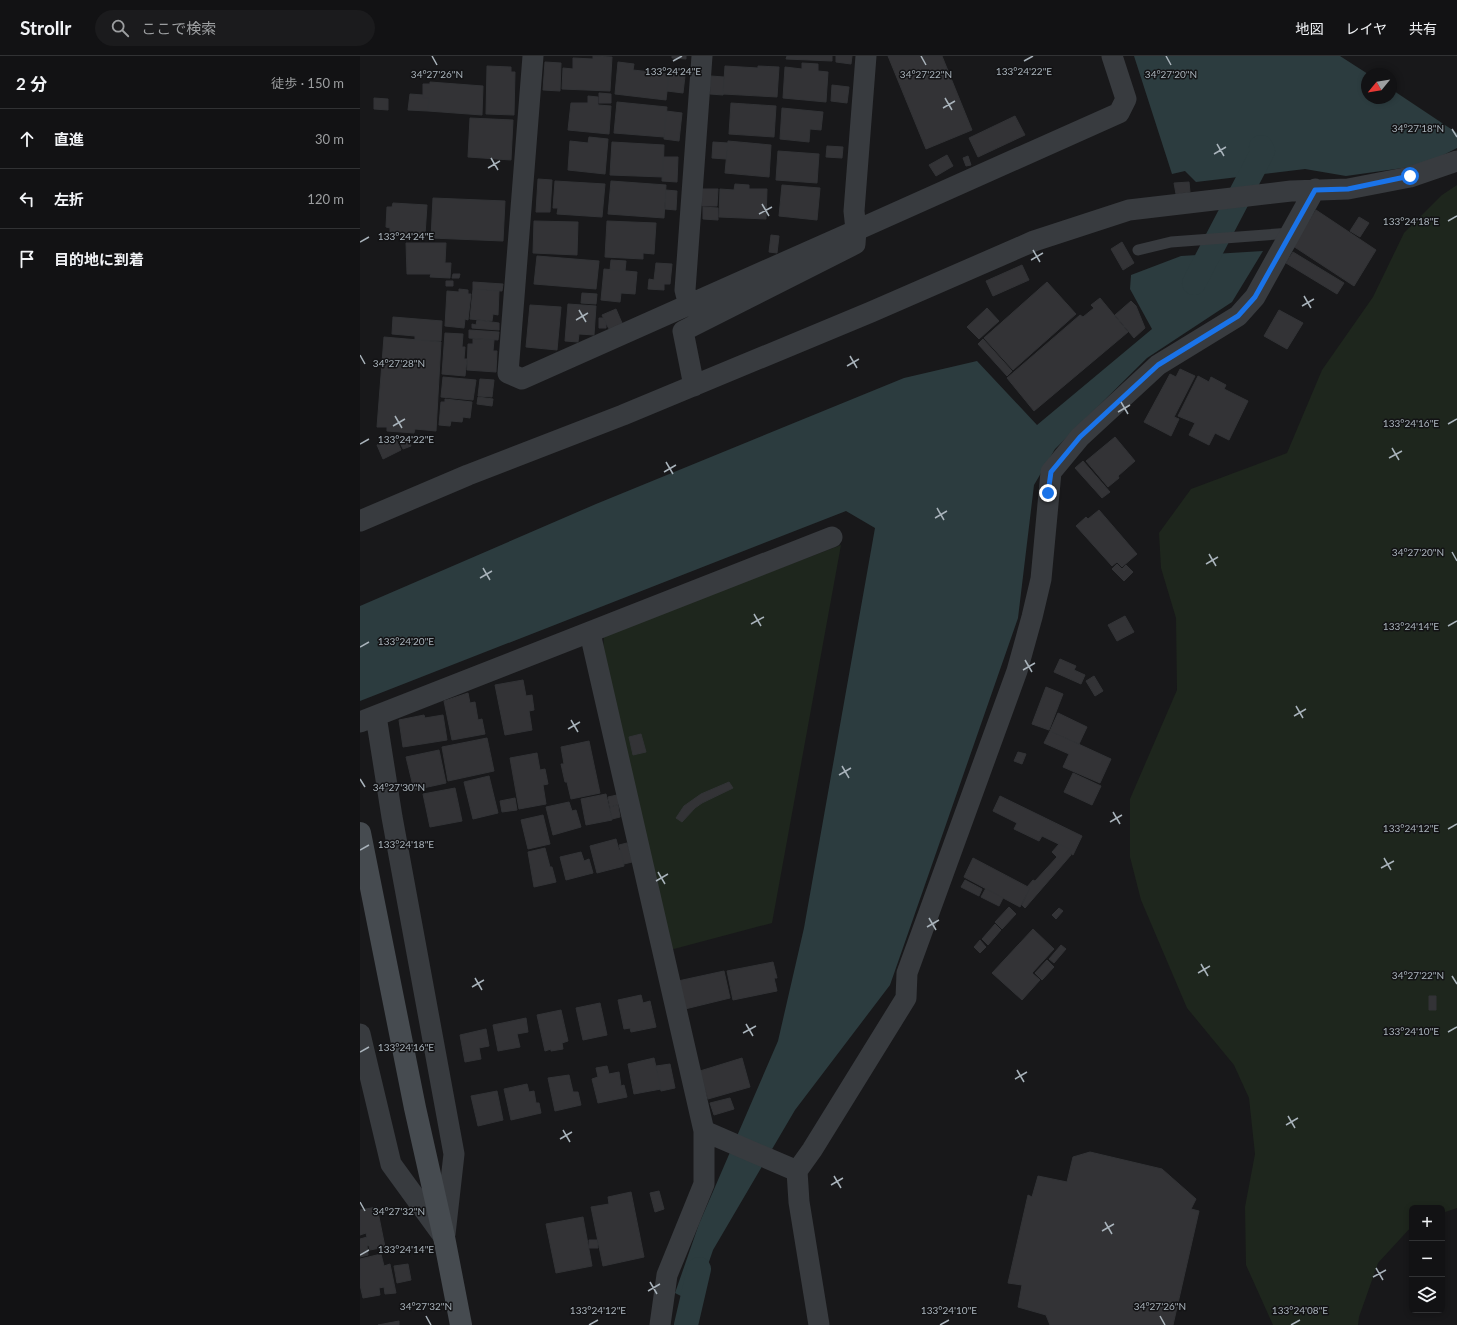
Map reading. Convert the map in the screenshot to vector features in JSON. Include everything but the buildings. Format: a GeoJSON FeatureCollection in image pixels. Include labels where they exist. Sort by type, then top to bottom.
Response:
{"type":"FeatureCollection","features":[{"type":"Feature","properties":{"kind":"street"},"geometry":{"type":"LineString","coordinates":[[533,56],[508,373],[522,379],[689,306],[1119,113],[1126,99],[1112,56]]}},
{"type":"Feature","properties":{"kind":"street"},"geometry":{"type":"LineString","coordinates":[[689,306],[685,290],[702,56]]}},
{"type":"Feature","properties":{"kind":"street"},"geometry":{"type":"LineString","coordinates":[[694,386],[683,331],[855,244],[856,230],[854,211],[866,56]]}},
{"type":"Feature","properties":{"kind":"street"},"geometry":{"type":"LineString","coordinates":[[360,521],[468,475],[694,386],[878,309],[1034,241],[1129,210],[1291,191],[1348,189],[1410,176],[1457,160]]}},
{"type":"Feature","properties":{"kind":"street"},"geometry":{"type":"LineString","coordinates":[[819,1325],[799,1202],[797,1171],[812,1150],[906,998],[907,973],[1017,671],[1032,617],[1041,579],[1051,472],[1080,437],[1158,365],[1238,316],[1255,297],[1282,233],[1315,190]]}},
{"type":"Feature","properties":{"kind":"street"},"geometry":{"type":"LineString","coordinates":[[444,1238],[454,1154],[392,817],[368,719],[832,537]]}},
{"type":"Feature","properties":{"kind":"street"},"geometry":{"type":"LineString","coordinates":[[590,632],[704,1131],[704,1184],[667,1275],[660,1325]]}},
{"type":"Feature","properties":{"kind":"street"},"geometry":{"type":"LineString","coordinates":[[360,833],[415,1108],[444,1238],[461,1325]]}},
{"type":"Feature","properties":{"kind":"street"},"geometry":{"type":"LineString","coordinates":[[360,1034],[391,1164],[444,1238]]}},
{"type":"Feature","properties":{"kind":"street"},"geometry":{"type":"LineString","coordinates":[[704,1131],[797,1171]]}},
{"type":"Feature","properties":{"kind":"lane"},"geometry":{"type":"LineString","coordinates":[[1138,250],[1171,242],[1282,233]]}},
{"type":"Feature","properties":{"kind":"shaded area"},"geometry":{"type":"Polygon","coordinates":[[[1134,56],[1340,56],[1361,70],[1361,104],[1397,104],[1397,93],[1457,133],[1457,148],[1424,165],[1346,176],[1305,169],[1196,182],[1185,171],[1172,174],[1134,56]]]}},
{"type":"Feature","properties":{"kind":"shaded area"},"geometry":{"type":"Polygon","coordinates":[[[1457,185],[1457,1208],[1445,1212],[1445,1205],[1409,1205],[1409,1229],[1378,1263],[1359,1317],[1358,1325],[1273,1325],[1246,1265],[1245,1207],[1255,1154],[1249,1098],[1234,1065],[1187,1008],[1141,900],[1130,857],[1130,799],[1177,690],[1176,618],[1161,568],[1159,533],[1191,489],[1287,453],[1322,370],[1373,297],[1404,233],[1442,195],[1457,185]]]}},
{"type":"Feature","properties":{"kind":"shaded area"},"geometry":{"type":"Polygon","coordinates":[[[1263,251],[1232,302],[1147,358],[1055,449],[1034,485],[1018,618],[890,985],[795,1110],[713,1250],[695,1303],[675,1293],[699,1224],[778,1041],[804,928],[875,528],[846,511],[360,701],[360,606],[596,504],[904,378],[977,361],[1037,425],[1152,329],[1130,289],[1131,275],[1181,256],[1263,251]]]}},
{"type":"Feature","properties":{"kind":"shaded area"},"geometry":{"type":"Polygon","coordinates":[[[841,545],[772,923],[670,950],[603,650],[604,636],[841,545]]]}},
{"type":"Feature","properties":{"kind":"waterway"},"geometry":{"type":"LineString","coordinates":[[1194,283],[1263,151],[1261,147]]}},
{"type":"Feature","properties":{"kind":"waterway"},"geometry":{"type":"LineString","coordinates":[[686,1325],[699,1269]]}},
{"type":"Feature","properties":{"kind":"route"},"geometry":{"type":"LineString","coordinates":[[1048,493],[1051,472],[1080,437],[1158,365],[1238,316],[1255,297],[1315,190],[1348,189],[1410,176]]}}]}
